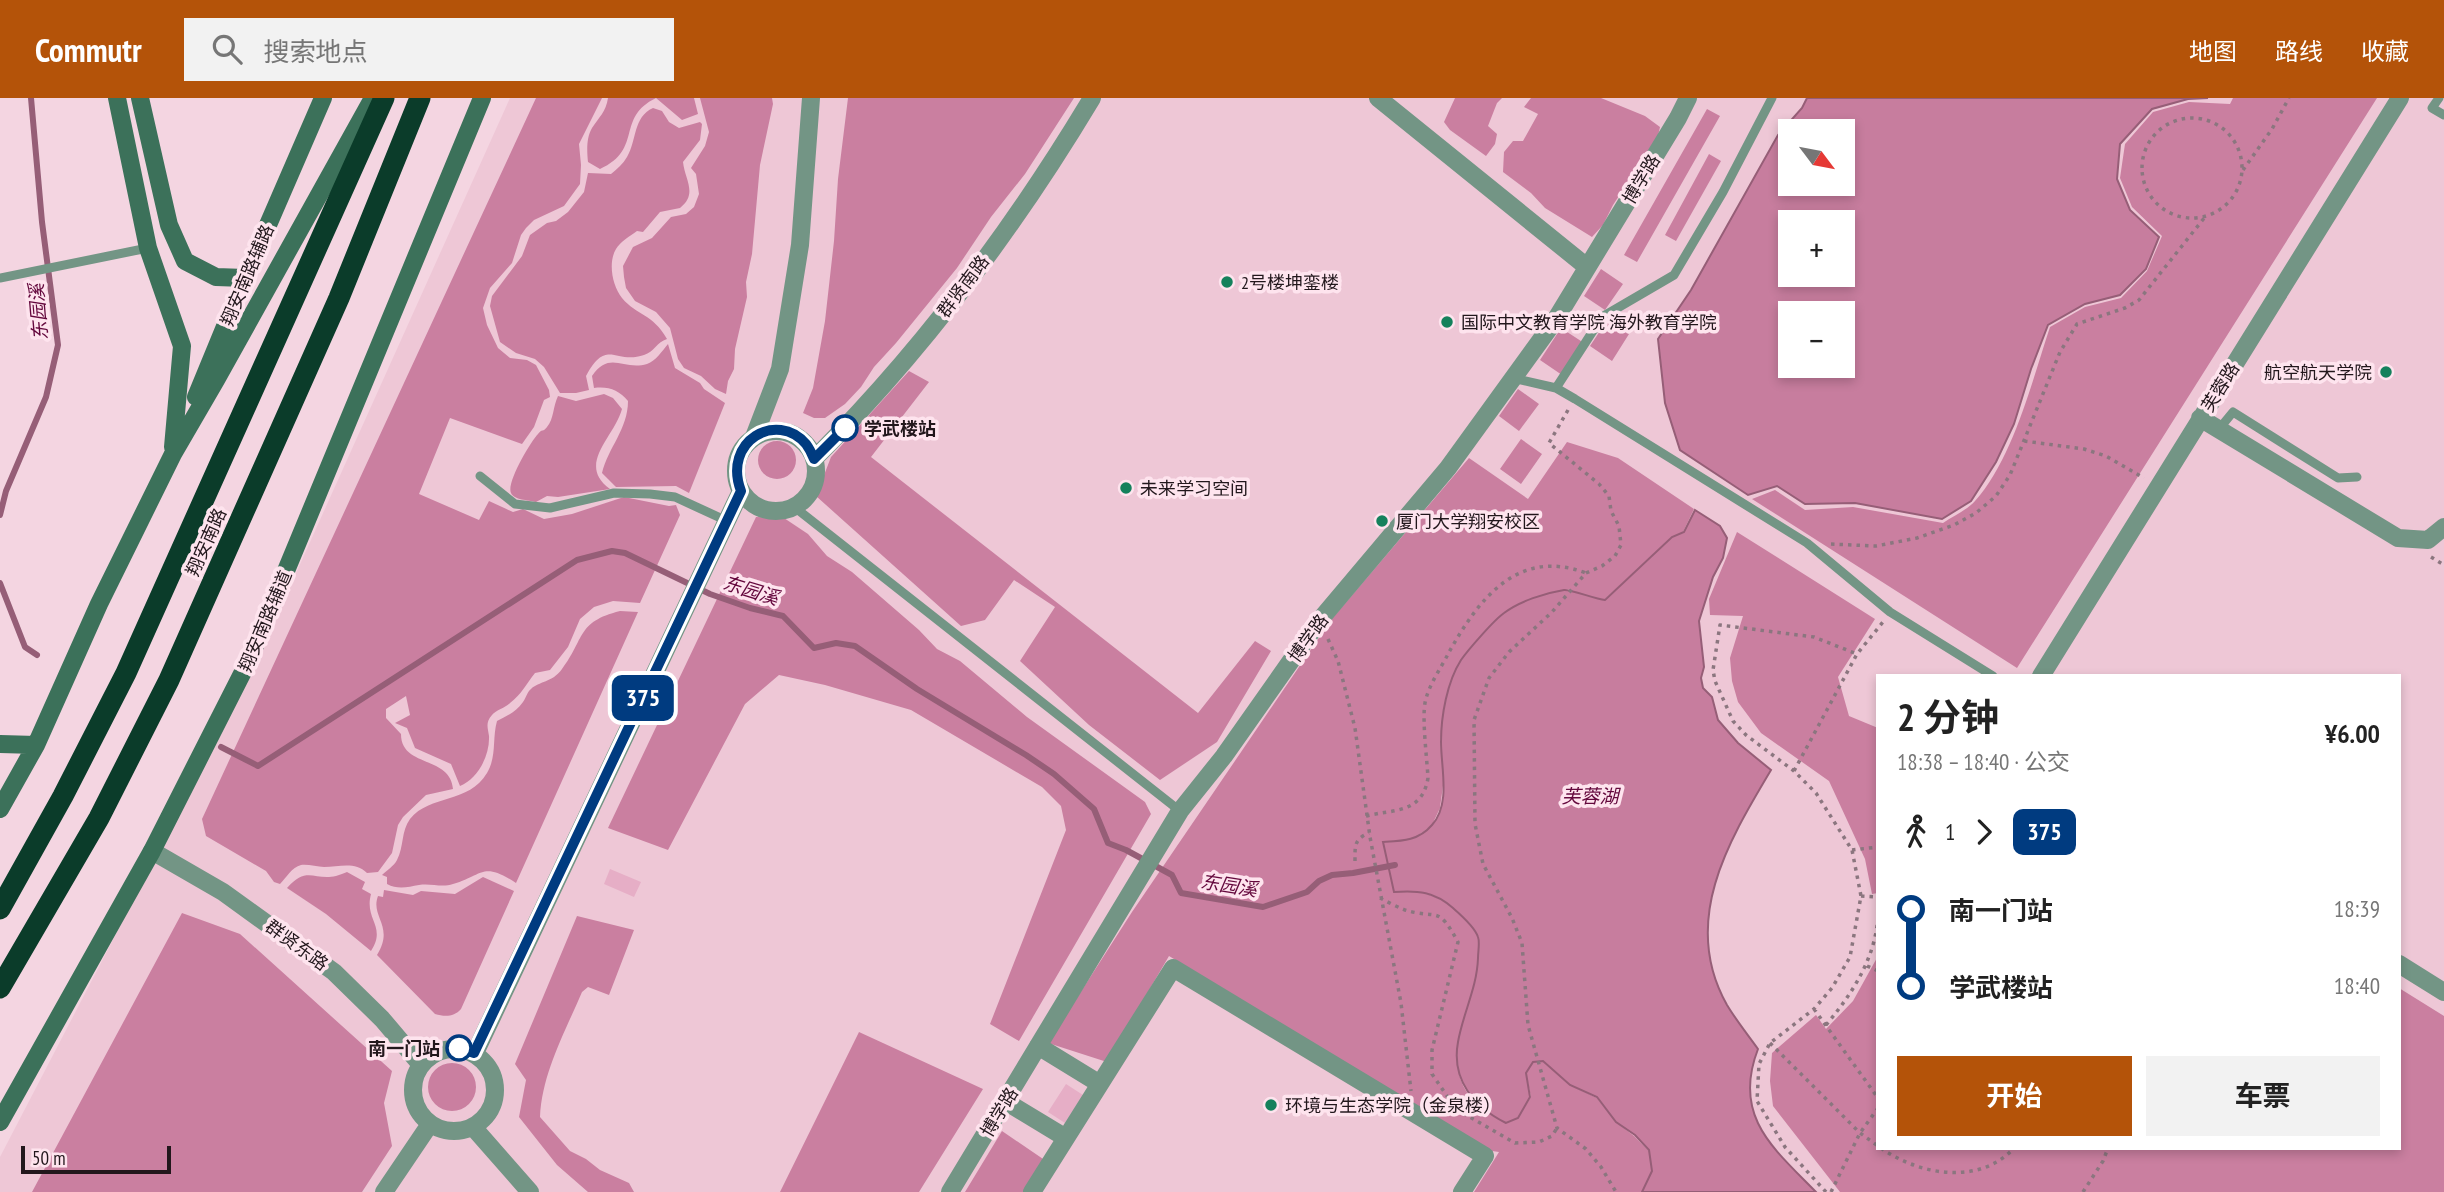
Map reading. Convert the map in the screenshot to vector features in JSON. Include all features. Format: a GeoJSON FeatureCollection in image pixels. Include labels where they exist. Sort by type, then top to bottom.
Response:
{"type":"FeatureCollection","features":[{"type":"Feature","properties":{"kind":"highway","name":"翔安南路"},"geometry":{"type":"LineString","coordinates":[[0,909],[57,807],[126,673],[384,98]]}},
{"type":"Feature","properties":{"kind":"highway","name":"翔安南路"},"geometry":{"type":"LineString","coordinates":[[0,988],[99,818],[169,680],[340,298],[420,98]]}},
{"type":"Feature","properties":{"kind":"main road"},"geometry":{"type":"LineString","coordinates":[[117,98],[148,248],[182,346],[173,454]]}},
{"type":"Feature","properties":{"kind":"main road"},"geometry":{"type":"LineString","coordinates":[[140,98],[169,225],[185,261],[216,277],[245,278]]}},
{"type":"Feature","properties":{"kind":"main road","name":"翔安南路辅路"},"geometry":{"type":"LineString","coordinates":[[173,454],[323,98]]}},
{"type":"Feature","properties":{"kind":"main road"},"geometry":{"type":"LineString","coordinates":[[0,809],[36,745],[99,604],[173,454],[373,98]]}},
{"type":"Feature","properties":{"kind":"main road","name":"翔安南路辅道"},"geometry":{"type":"LineString","coordinates":[[0,1122],[152,851],[249,660],[482,98]]}},
{"type":"Feature","properties":{"kind":"main road"},"geometry":{"type":"LineString","coordinates":[[0,744],[36,745]]}},
{"type":"Feature","properties":{"kind":"street"},"geometry":{"type":"LineString","coordinates":[[754,437],[780,369],[800,245],[811,98]]}},
{"type":"Feature","properties":{"kind":"street","name":"群贤南路"},"geometry":{"type":"LineString","coordinates":[[814,459],[845,428],[951,304],[1055,160],[1092,98]]}},
{"type":"Feature","properties":{"kind":"street"},"geometry":{"type":"LineString","coordinates":[[1378,98],[1587,267]]}},
{"type":"Feature","properties":{"kind":"street","name":"博学路"},"geometry":{"type":"LineString","coordinates":[[950,1192],[1180,811],[1224,756],[1319,621],[1448,468],[1556,319],[1688,98]]}},
{"type":"Feature","properties":{"kind":"street","name":"芙蓉路"},"geometry":{"type":"LineString","coordinates":[[2042,674],[2400,98]]}},
{"type":"Feature","properties":{"kind":"street"},"geometry":{"type":"LineString","coordinates":[[2200,418],[2398,538],[2428,540],[2444,527]]}},
{"type":"Feature","properties":{"kind":"street"},"geometry":{"type":"LineString","coordinates":[[767,431],[780,431],[796,436],[806,444],[814,459],[816,472],[805,498],[780,510],[766,510],[752,503],[741,491],[737,480],[736,466],[743,446],[767,431]]}},
{"type":"Feature","properties":{"kind":"street"},"geometry":{"type":"LineString","coordinates":[[474,1053],[741,491]]}},
{"type":"Feature","properties":{"kind":"street","name":"群贤东路"},"geometry":{"type":"LineString","coordinates":[[152,851],[223,892],[334,972],[382,1019],[421,1065]]}},
{"type":"Feature","properties":{"kind":"street"},"geometry":{"type":"LineString","coordinates":[[2401,965],[2444,992]]}},
{"type":"Feature","properties":{"kind":"street"},"geometry":{"type":"LineString","coordinates":[[1032,1192],[1173,968],[1485,1156],[1462,1192]]}},
{"type":"Feature","properties":{"kind":"street"},"geometry":{"type":"LineString","coordinates":[[1038,1046],[1100,1084]]}},
{"type":"Feature","properties":{"kind":"street"},"geometry":{"type":"LineString","coordinates":[[459,1048],[474,1053],[486,1063],[494,1077],[496,1092],[492,1106],[484,1118],[472,1127],[459,1131],[444,1130],[430,1124],[418,1111],[413,1100],[412,1085],[421,1065],[431,1055],[444,1049],[459,1048]]}},
{"type":"Feature","properties":{"kind":"street"},"geometry":{"type":"LineString","coordinates":[[1005,1101],[1066,1139]]}},
{"type":"Feature","properties":{"kind":"street"},"geometry":{"type":"LineString","coordinates":[[384,1192],[430,1124]]}},
{"type":"Feature","properties":{"kind":"street"},"geometry":{"type":"LineString","coordinates":[[472,1127],[530,1192]]}},
{"type":"Feature","properties":{"kind":"lane"},"geometry":{"type":"LineString","coordinates":[[1556,388],[1602,317],[1674,275],[1723,191],[1772,98]]}},
{"type":"Feature","properties":{"kind":"lane"},"geometry":{"type":"LineString","coordinates":[[2439,98],[2432,108],[2444,115]]}},
{"type":"Feature","properties":{"kind":"lane"},"geometry":{"type":"LineString","coordinates":[[3,277],[148,248]]}},
{"type":"Feature","properties":{"kind":"lane"},"geometry":{"type":"LineString","coordinates":[[1513,378],[1556,388],[1807,543],[1890,612],[1990,674]]}},
{"type":"Feature","properties":{"kind":"lane"},"geometry":{"type":"LineString","coordinates":[[2219,429],[2233,412],[2338,478],[2357,477]]}},
{"type":"Feature","properties":{"kind":"lane"},"geometry":{"type":"LineString","coordinates":[[480,476],[515,504],[550,508],[614,493],[649,494],[676,498],[727,521]]}},
{"type":"Feature","properties":{"kind":"lane"},"geometry":{"type":"LineString","coordinates":[[793,506],[1180,811]]}},
{"type":"Feature","properties":{"kind":"path"},"geometry":{"type":"LineString","coordinates":[[2243,170],[2240,153],[2232,137],[2219,125],[2203,119],[2186,118],[2169,123],[2155,133],[2141,164],[2148,195],[2159,207],[2173,216],[2205,218],[2219,211],[2231,200],[2239,186],[2243,170],[2272,129],[2289,98]]}},
{"type":"Feature","properties":{"kind":"path"},"geometry":{"type":"LineString","coordinates":[[1807,543],[1876,546],[1917,538],[1954,525],[1976,513],[1996,496],[2010,475],[2060,352],[2077,324],[2125,308],[2139,300],[2205,218]]}},
{"type":"Feature","properties":{"kind":"path"},"geometry":{"type":"LineString","coordinates":[[1575,399],[1549,443],[1600,484],[1609,496],[1611,511],[1619,527],[1621,545],[1615,556],[1586,573],[1552,612],[1509,652],[1482,692],[1474,720],[1475,824],[1483,864],[1522,943],[1528,1025],[1557,1128],[1586,1149],[1616,1192]]}},
{"type":"Feature","properties":{"kind":"path"},"geometry":{"type":"LineString","coordinates":[[2024,441],[2084,449],[2106,456],[2159,486]]}},
{"type":"Feature","properties":{"kind":"path"},"geometry":{"type":"LineString","coordinates":[[1366,816],[1407,809],[1418,801],[1426,789],[1425,702],[1451,649],[1482,601],[1496,586],[1525,571],[1555,565],[1572,567],[1586,573]]}},
{"type":"Feature","properties":{"kind":"path"},"geometry":{"type":"LineString","coordinates":[[1794,771],[1857,654],[1890,612]]}},
{"type":"Feature","properties":{"kind":"path"},"geometry":{"type":"LineString","coordinates":[[1319,621],[1338,661],[1355,728],[1369,835],[1401,1003],[1414,1113]]}},
{"type":"Feature","properties":{"kind":"path"},"geometry":{"type":"LineString","coordinates":[[1857,654],[1814,637],[1720,625],[1713,670],[1722,700],[1733,721],[1746,735],[1794,771],[1816,793],[1852,850],[1861,897],[1850,957],[1832,988],[1814,1009],[1770,1043],[1759,1064],[1757,1101],[1785,1147],[1829,1192],[1860,1133],[1876,1111]]}},
{"type":"Feature","properties":{"kind":"path"},"geometry":{"type":"LineString","coordinates":[[1355,861],[1355,844],[1359,838],[1369,835]]}},
{"type":"Feature","properties":{"kind":"path"},"geometry":{"type":"LineString","coordinates":[[1852,850],[1876,847]]}},
{"type":"Feature","properties":{"kind":"path"},"geometry":{"type":"LineString","coordinates":[[1861,897],[1876,897]]}},
{"type":"Feature","properties":{"kind":"path"},"geometry":{"type":"LineString","coordinates":[[1380,898],[1406,910],[1433,913],[1444,919],[1458,942],[1432,1050],[1432,1074],[1456,1109],[1515,1143],[1539,1142],[1552,1136],[1557,1128]]}},
{"type":"Feature","properties":{"kind":"path"},"geometry":{"type":"LineString","coordinates":[[1825,1025],[1847,1000],[1866,965],[1876,933]]}},
{"type":"Feature","properties":{"kind":"path"},"geometry":{"type":"LineString","coordinates":[[1866,965],[1876,970]]}},
{"type":"Feature","properties":{"kind":"path"},"geometry":{"type":"LineString","coordinates":[[1814,1009],[1876,1095]]}},
{"type":"Feature","properties":{"kind":"path"},"geometry":{"type":"LineString","coordinates":[[1770,1043],[1860,1133],[1876,1145]]}},
{"type":"Feature","properties":{"kind":"path"},"geometry":{"type":"LineString","coordinates":[[1884,1150],[1928,1170],[1958,1173],[1987,1167],[2011,1150]]}},
{"type":"Feature","properties":{"kind":"path"},"geometry":{"type":"LineString","coordinates":[[2083,1192],[2107,1150]]}},
{"type":"Feature","properties":{"kind":"shaded area","name":"厦门大学翔安校区"},"geometry":{"type":"Polygon","coordinates":[[[510,98],[2444,98],[2444,1192],[0,1192],[0,1157],[247,682],[510,98]]]}},
{"type":"Feature","properties":{"kind":"shaded area"},"geometry":{"type":"Polygon","coordinates":[[[536,98],[602,98],[579,144],[580,184],[564,206],[534,220],[526,228],[512,263],[490,288],[483,308],[487,325],[498,348],[510,358],[527,360],[536,365],[550,397],[544,400],[534,427],[522,444],[450,418],[419,494],[479,520],[489,501],[513,512],[523,509],[544,519],[572,514],[624,497],[676,505],[680,515],[640,603],[613,601],[594,607],[580,619],[568,647],[550,670],[535,673],[508,705],[490,718],[489,743],[485,758],[482,766],[466,783],[460,786],[451,764],[415,748],[407,728],[395,723],[410,715],[406,696],[386,709],[386,718],[401,734],[403,745],[409,752],[444,771],[450,778],[453,789],[426,795],[403,817],[398,825],[392,853],[378,872],[367,873],[352,866],[301,865],[292,870],[280,884],[274,882],[266,871],[206,836],[202,819],[536,98]]]}},
{"type":"Feature","properties":{"kind":"shaded area"},"geometry":{"type":"Polygon","coordinates":[[[608,98],[656,98],[636,115],[622,152],[600,169],[588,162],[587,149],[590,132],[604,111],[608,98]]]}},
{"type":"Feature","properties":{"kind":"shaded area"},"geometry":{"type":"Polygon","coordinates":[[[656,98],[694,98],[698,114],[682,120],[656,98]]]}},
{"type":"Feature","properties":{"kind":"shaded area"},"geometry":{"type":"Polygon","coordinates":[[[700,98],[772,98],[773,104],[760,165],[752,254],[746,282],[747,297],[735,349],[734,369],[726,394],[715,389],[701,376],[684,368],[678,359],[670,328],[656,312],[635,301],[626,288],[623,266],[633,247],[652,238],[671,217],[686,214],[694,207],[699,194],[696,174],[691,168],[705,146],[709,132],[700,98]]]}},
{"type":"Feature","properties":{"kind":"shaded area"},"geometry":{"type":"Polygon","coordinates":[[[848,98],[1074,98],[1025,174],[991,217],[957,268],[874,367],[861,387],[845,404],[825,418],[814,418],[803,413],[813,388],[825,321],[848,98]]]}},
{"type":"Feature","properties":{"kind":"shaded area"},"geometry":{"type":"Polygon","coordinates":[[[1455,98],[1502,98],[1497,103],[1488,126],[1497,134],[1495,144],[1486,156],[1450,130],[1444,122],[1455,98]]]}},
{"type":"Feature","properties":{"kind":"shaded area"},"geometry":{"type":"Polygon","coordinates":[[[1531,98],[1601,98],[1645,116],[1660,127],[1658,136],[1603,225],[1592,237],[1545,208],[1531,193],[1503,172],[1504,152],[1513,141],[1523,141],[1538,114],[1524,107],[1531,98]]]}},
{"type":"Feature","properties":{"kind":"shaded area"},"geometry":{"type":"Polygon","coordinates":[[[2233,98],[2377,98],[2017,668],[1752,499],[1775,490],[1805,510],[1853,507],[1943,523],[1972,504],[1988,484],[2011,442],[2050,327],[2085,307],[2121,298],[2147,271],[2162,236],[2132,207],[2120,178],[2125,144],[2153,112],[2189,102],[2230,104],[2233,98]]]}},
{"type":"Feature","properties":{"kind":"shaded area"},"geometry":{"type":"Polygon","coordinates":[[[653,108],[662,111],[669,122],[679,128],[700,122],[702,124],[700,140],[683,162],[689,186],[688,197],[680,208],[660,212],[643,232],[637,231],[618,246],[614,254],[612,274],[622,298],[656,324],[667,339],[644,355],[606,355],[600,358],[586,376],[589,390],[560,393],[544,367],[535,359],[516,353],[500,342],[490,306],[492,296],[522,256],[530,235],[568,212],[584,192],[588,173],[611,174],[622,164],[642,117],[653,108]]]}},
{"type":"Feature","properties":{"kind":"shaded area"},"geometry":{"type":"Polygon","coordinates":[[[1707,109],[1720,116],[1637,262],[1624,255],[1707,109]]]}},
{"type":"Feature","properties":{"kind":"shaded area"},"geometry":{"type":"Polygon","coordinates":[[[1709,154],[1721,161],[1676,241],[1665,235],[1709,154]]]}},
{"type":"Feature","properties":{"kind":"shaded area"},"geometry":{"type":"Polygon","coordinates":[[[1601,269],[1623,284],[1605,310],[1584,296],[1601,269]]]}},
{"type":"Feature","properties":{"kind":"shaded area"},"geometry":{"type":"Polygon","coordinates":[[[1608,319],[1629,334],[1612,361],[1590,346],[1608,319]]]}},
{"type":"Feature","properties":{"kind":"shaded area"},"geometry":{"type":"Polygon","coordinates":[[[1561,328],[1584,343],[1562,375],[1540,360],[1561,328]]]}},
{"type":"Feature","properties":{"kind":"shaded area"},"geometry":{"type":"Polygon","coordinates":[[[668,344],[675,368],[725,403],[689,493],[676,486],[616,487],[602,473],[625,421],[628,401],[613,390],[594,388],[592,376],[605,364],[650,363],[668,344]]]}},
{"type":"Feature","properties":{"kind":"shaded area"},"geometry":{"type":"Polygon","coordinates":[[[909,371],[929,382],[871,457],[1198,713],[1255,641],[1271,651],[1217,742],[1160,780],[1089,725],[1020,661],[1055,607],[1014,580],[985,620],[961,626],[816,496],[831,457],[909,371]]]}},
{"type":"Feature","properties":{"kind":"shaded area"},"geometry":{"type":"Polygon","coordinates":[[[1518,389],[1539,404],[1519,431],[1499,416],[1518,389]]]}},
{"type":"Feature","properties":{"kind":"shaded area"},"geometry":{"type":"Polygon","coordinates":[[[604,394],[613,398],[622,409],[597,460],[596,470],[600,480],[610,489],[558,497],[547,496],[536,502],[513,495],[510,488],[516,472],[535,438],[549,424],[558,396],[576,401],[604,394]]]}},
{"type":"Feature","properties":{"kind":"shaded area"},"geometry":{"type":"Polygon","coordinates":[[[1521,439],[1542,454],[1521,484],[1500,469],[1521,439]]]}},
{"type":"Feature","properties":{"kind":"shaded area"},"geometry":{"type":"Polygon","coordinates":[[[777,441],[790,447],[796,460],[790,473],[777,479],[764,473],[758,460],[764,447],[777,441]]]}},
{"type":"Feature","properties":{"kind":"shaded area"},"geometry":{"type":"Polygon","coordinates":[[[1567,442],[1618,458],[1694,509],[1683,532],[1672,537],[1604,600],[1585,597],[1568,589],[1539,596],[1504,613],[1461,660],[1450,684],[1440,742],[1444,778],[1440,808],[1432,825],[1412,840],[1383,842],[1394,892],[1418,892],[1440,899],[1464,918],[1478,937],[1475,984],[1459,1050],[1458,1070],[1465,1088],[1480,1106],[1506,1123],[1518,1118],[1531,1097],[1526,1073],[1533,1062],[1543,1061],[1570,1085],[1597,1098],[1616,1122],[1649,1151],[1652,1171],[1642,1192],[1474,1192],[1499,1152],[1492,1151],[1169,956],[1107,1062],[1048,1043],[1132,912],[1331,620],[1469,458],[1528,499],[1567,442]]]}},
{"type":"Feature","properties":{"kind":"shaded area"},"geometry":{"type":"Polygon","coordinates":[[[756,517],[784,518],[808,534],[827,556],[852,572],[937,649],[960,661],[1027,717],[1145,802],[1151,814],[1019,1041],[990,1024],[1066,830],[1061,806],[1042,787],[911,710],[825,685],[779,675],[745,704],[668,850],[608,828],[756,517]]]}},
{"type":"Feature","properties":{"kind":"shaded area"},"geometry":{"type":"Polygon","coordinates":[[[1737,532],[1875,619],[1838,677],[1849,716],[1876,727],[1876,893],[1872,894],[1865,859],[1829,781],[1761,733],[1738,702],[1732,681],[1730,658],[1743,616],[1710,615],[1709,599],[1737,532]]]}},
{"type":"Feature","properties":{"kind":"shaded area"},"geometry":{"type":"Polygon","coordinates":[[[620,611],[638,612],[516,883],[489,871],[449,885],[399,887],[387,884],[387,877],[382,875],[397,860],[410,819],[418,811],[460,795],[479,783],[492,760],[497,721],[517,708],[534,686],[558,674],[588,626],[606,615],[620,611]]]}},
{"type":"Feature","properties":{"kind":"shaded area"},"geometry":{"type":"Polygon","coordinates":[[[610,869],[641,882],[634,897],[604,884],[610,869]]]}},
{"type":"Feature","properties":{"kind":"shaded area"},"geometry":{"type":"Polygon","coordinates":[[[347,872],[365,882],[362,889],[371,894],[370,910],[377,935],[371,951],[326,914],[287,888],[305,875],[328,877],[347,872]]]}},
{"type":"Feature","properties":{"kind":"shaded area"},"geometry":{"type":"Polygon","coordinates":[[[483,877],[514,891],[461,1009],[449,1016],[435,1014],[377,955],[384,936],[377,910],[378,896],[383,897],[384,890],[413,895],[421,891],[455,894],[483,877]]]}},
{"type":"Feature","properties":{"kind":"shaded area"},"geometry":{"type":"Polygon","coordinates":[[[182,913],[240,934],[392,1071],[384,1103],[392,1146],[362,1192],[32,1192],[182,913]]]}},
{"type":"Feature","properties":{"kind":"shaded area"},"geometry":{"type":"Polygon","coordinates":[[[577,916],[634,930],[609,995],[588,987],[582,992],[550,1069],[540,1117],[570,1151],[600,1170],[629,1183],[634,1192],[588,1192],[557,1165],[519,1117],[526,1080],[515,1064],[577,916]]]}},
{"type":"Feature","properties":{"kind":"shaded area"},"geometry":{"type":"Polygon","coordinates":[[[1876,960],[1876,1150],[2401,1150],[2401,989],[2444,1016],[2444,1192],[1840,1192],[1773,1106],[1770,1081],[1772,1053],[1816,1015],[1826,1029],[1853,1001],[1876,960]]]}},
{"type":"Feature","properties":{"kind":"shaded area"},"geometry":{"type":"Polygon","coordinates":[[[859,1032],[983,1089],[919,1192],[780,1192],[859,1032]]]}},
{"type":"Feature","properties":{"kind":"shaded area"},"geometry":{"type":"Polygon","coordinates":[[[452,1063],[469,1070],[476,1087],[469,1104],[452,1111],[435,1104],[428,1087],[435,1070],[452,1063]]]}},
{"type":"Feature","properties":{"kind":"shaded area"},"geometry":{"type":"Polygon","coordinates":[[[1066,1084],[1083,1095],[1065,1123],[1048,1112],[1066,1084]]]}},
{"type":"Feature","properties":{"kind":"shaded area"},"geometry":{"type":"Polygon","coordinates":[[[1002,1131],[1046,1161],[1026,1192],[965,1192],[1002,1131]]]}},
{"type":"Feature","properties":{"kind":"water"},"geometry":{"type":"Polygon","coordinates":[[[1807,98],[2208,98],[2188,99],[2152,109],[2120,144],[2117,179],[2130,210],[2159,237],[2146,269],[2120,295],[2085,304],[2048,325],[2014,424],[1996,462],[1971,501],[1942,519],[1855,503],[1805,504],[1777,486],[1748,495],[1680,450],[1665,403],[1658,339],[1691,290],[1778,135],[1778,196],[1855,196],[1855,119],[1792,119],[1807,98]]]}},
{"type":"Feature","properties":{"kind":"water","name":"芙蓉湖"},"geometry":{"type":"Polygon","coordinates":[[[1695,510],[1720,526],[1727,538],[1723,558],[1713,577],[1699,621],[1704,667],[1701,678],[1703,688],[1712,697],[1718,720],[1738,743],[1771,770],[1739,825],[1715,883],[1709,913],[1708,943],[1714,974],[1727,1005],[1758,1049],[1751,1073],[1750,1093],[1761,1129],[1785,1161],[1816,1192],[1642,1192],[1652,1171],[1649,1150],[1635,1135],[1616,1122],[1597,1097],[1570,1085],[1543,1061],[1533,1062],[1526,1073],[1530,1097],[1518,1118],[1506,1123],[1484,1109],[1467,1091],[1458,1068],[1457,1056],[1460,1031],[1477,969],[1478,937],[1464,918],[1440,898],[1411,891],[1394,892],[1383,842],[1415,837],[1427,830],[1438,816],[1444,785],[1441,732],[1449,689],[1461,660],[1488,628],[1510,609],[1549,593],[1567,590],[1605,600],[1672,537],[1684,532],[1695,510]]]}},
{"type":"Feature","properties":{"kind":"waterway","name":"东园溪"},"geometry":{"type":"LineString","coordinates":[[0,515],[6,491],[46,397],[58,345],[42,222],[31,98]]}},
{"type":"Feature","properties":{"kind":"waterway","name":"东园溪"},"geometry":{"type":"LineString","coordinates":[[221,747],[258,766],[577,560],[612,551],[625,553],[710,594],[783,616],[814,648],[836,643],[855,646],[917,689],[1054,774],[1094,809],[1108,843],[1172,875],[1181,893],[1263,907],[1307,892],[1319,881],[1332,875],[1395,865]]}},
{"type":"Feature","properties":{"kind":"waterway","name":"东园溪"},"geometry":{"type":"LineString","coordinates":[[0,583],[25,647],[37,655]]}},
{"type":"Feature","properties":{"kind":"bus line","name":"375"},"geometry":{"type":"LineString","coordinates":[[459,1048],[474,1053],[741,491],[736,466],[743,446],[767,431],[780,431],[796,436],[806,444],[814,459],[845,428]]}},
{"type":"Feature","properties":{"kind":"place","name":"2号楼坤銮楼"},"geometry":{"type":"Point","coordinates":[1227,282]}},
{"type":"Feature","properties":{"kind":"place","name":"国际中文教育学院 海外教育学院"},"geometry":{"type":"Point","coordinates":[1447,322]}},
{"type":"Feature","properties":{"kind":"place","name":"航空航天学院"},"geometry":{"type":"Point","coordinates":[2386,372]}},
{"type":"Feature","properties":{"kind":"place","name":"学武楼站"},"geometry":{"type":"Point","coordinates":[845,428]}},
{"type":"Feature","properties":{"kind":"place","name":"未来学习空间"},"geometry":{"type":"Point","coordinates":[1126,488]}},
{"type":"Feature","properties":{"kind":"place","name":"厦门大学翔安校区"},"geometry":{"type":"Point","coordinates":[1382,521]}},
{"type":"Feature","properties":{"kind":"place","name":"南一门站"},"geometry":{"type":"Point","coordinates":[459,1048]}},
{"type":"Feature","properties":{"kind":"place","name":"环境与生态学院（金泉楼）"},"geometry":{"type":"Point","coordinates":[1271,1105]}}]}
